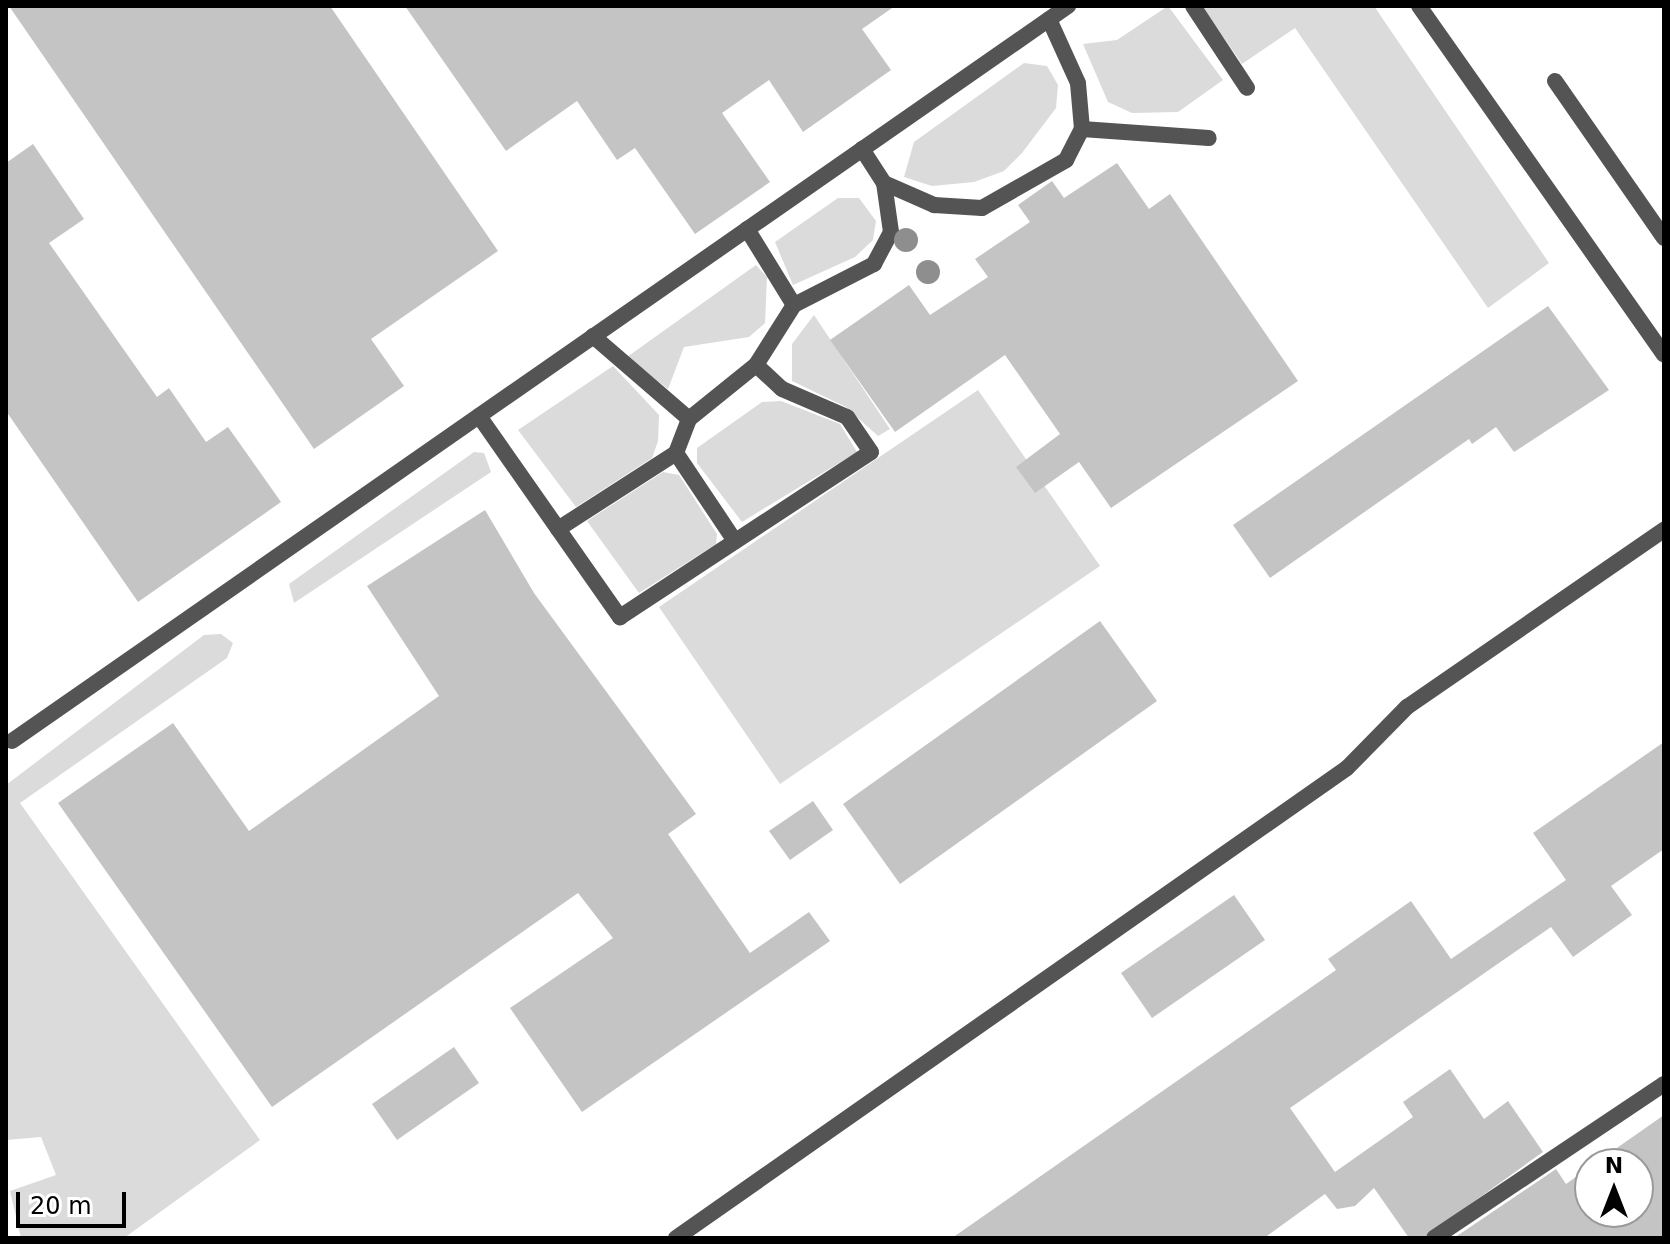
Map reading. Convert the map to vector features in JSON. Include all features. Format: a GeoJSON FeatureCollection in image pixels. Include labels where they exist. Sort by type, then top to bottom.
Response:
{"type":"FeatureCollection","features":[{"type":"Feature","properties":{"kind":"street"},"geometry":{"type":"LineString","coordinates":[[12,741],[1068,6]]}},
{"type":"Feature","properties":{"kind":"street"},"geometry":{"type":"LineString","coordinates":[[1193,6],[1247,88]]}},
{"type":"Feature","properties":{"kind":"street"},"geometry":{"type":"LineString","coordinates":[[1419,6],[1664,355]]}},
{"type":"Feature","properties":{"kind":"street"},"geometry":{"type":"LineString","coordinates":[[884,183],[934,205],[982,208],[1066,160],[1082,129],[1078,83],[1049,19]]}},
{"type":"Feature","properties":{"kind":"street"},"geometry":{"type":"LineString","coordinates":[[1555,81],[1664,238]]}},
{"type":"Feature","properties":{"kind":"street"},"geometry":{"type":"LineString","coordinates":[[1082,129],[1209,138]]}},
{"type":"Feature","properties":{"kind":"street"},"geometry":{"type":"LineString","coordinates":[[558,529],[676,453],[689,419],[756,365],[794,305],[874,264],[891,232],[884,183],[862,149]]}},
{"type":"Feature","properties":{"kind":"street"},"geometry":{"type":"LineString","coordinates":[[747,229],[794,305]]}},
{"type":"Feature","properties":{"kind":"street"},"geometry":{"type":"LineString","coordinates":[[593,336],[689,419]]}},
{"type":"Feature","properties":{"kind":"street"},"geometry":{"type":"LineString","coordinates":[[479,416],[620,617],[871,452],[847,417],[782,389],[756,365]]}},
{"type":"Feature","properties":{"kind":"street"},"geometry":{"type":"LineString","coordinates":[[676,453],[735,541]]}},
{"type":"Feature","properties":{"kind":"street"},"geometry":{"type":"LineString","coordinates":[[676,1238],[1347,768],[1407,707],[1664,530]]}},
{"type":"Feature","properties":{"kind":"street"},"geometry":{"type":"LineString","coordinates":[[1434,1238],[1664,1084]]}},
{"type":"Feature","properties":{"kind":"shaded area"},"geometry":{"type":"Polygon","coordinates":[[[1168,6],[1223,80],[1178,112],[1132,113],[1108,102],[1083,44],[1117,40],[1168,6]]]}},
{"type":"Feature","properties":{"kind":"shaded area"},"geometry":{"type":"Polygon","coordinates":[[[1202,6],[1374,6],[1549,263],[1488,308],[1295,28],[1242,64],[1202,6]]]}},
{"type":"Feature","properties":{"kind":"shaded area"},"geometry":{"type":"Polygon","coordinates":[[[1024,63],[1047,66],[1058,85],[1056,108],[1022,153],[1004,171],[974,182],[932,186],[904,177],[914,142],[1024,63]]]}},
{"type":"Feature","properties":{"kind":"shaded area"},"geometry":{"type":"Polygon","coordinates":[[[838,198],[859,198],[876,221],[873,240],[855,257],[793,285],[775,242],[838,198]]]}},
{"type":"Feature","properties":{"kind":"shaded area"},"geometry":{"type":"Polygon","coordinates":[[[756,265],[767,277],[765,323],[749,337],[684,347],[668,389],[627,357],[756,265]]]}},
{"type":"Feature","properties":{"kind":"shaded area"},"geometry":{"type":"Polygon","coordinates":[[[814,315],[890,429],[878,436],[846,407],[792,381],[792,344],[814,315]]]}},
{"type":"Feature","properties":{"kind":"shaded area"},"geometry":{"type":"Polygon","coordinates":[[[613,366],[659,415],[658,441],[652,458],[576,507],[518,430],[613,366]]]}},
{"type":"Feature","properties":{"kind":"shaded area"},"geometry":{"type":"Polygon","coordinates":[[[978,390],[1100,566],[780,784],[659,607],[978,390]]]}},
{"type":"Feature","properties":{"kind":"shaded area"},"geometry":{"type":"Polygon","coordinates":[[[781,401],[840,424],[857,452],[742,522],[697,463],[697,448],[762,402],[781,401]]]}},
{"type":"Feature","properties":{"kind":"shaded area"},"geometry":{"type":"Polygon","coordinates":[[[474,452],[484,453],[491,472],[294,603],[289,584],[474,452]]]}},
{"type":"Feature","properties":{"kind":"shaded area"},"geometry":{"type":"Polygon","coordinates":[[[663,472],[679,475],[717,534],[716,544],[639,593],[587,521],[663,472]]]}},
{"type":"Feature","properties":{"kind":"shaded area"},"geometry":{"type":"Polygon","coordinates":[[[221,634],[233,643],[227,658],[20,803],[260,1140],[124,1238],[21,1238],[10,1191],[56,1175],[41,1137],[6,1140],[6,785],[204,635],[221,634]]]}},
{"type":"Feature","properties":{"kind":"building"},"geometry":{"type":"Polygon","coordinates":[[[9,6],[330,6],[498,251],[371,339],[404,386],[314,449],[9,6]]]}},
{"type":"Feature","properties":{"kind":"building"},"geometry":{"type":"Polygon","coordinates":[[[405,6],[895,6],[862,29],[891,70],[803,132],[769,80],[722,113],[770,182],[695,234],[635,148],[617,160],[577,101],[506,151],[405,6]]]}},
{"type":"Feature","properties":{"kind":"building"},"geometry":{"type":"Polygon","coordinates":[[[33,144],[84,219],[49,243],[157,397],[169,388],[206,442],[228,427],[281,502],[138,602],[6,411],[6,163],[33,144]]]}},
{"type":"Feature","properties":{"kind":"building"},"geometry":{"type":"Polygon","coordinates":[[[1117,163],[1149,209],[1170,194],[1298,381],[1111,508],[1079,462],[1035,493],[1016,467],[1060,434],[1005,355],[895,432],[830,340],[909,285],[930,315],[988,277],[975,259],[1030,222],[1018,205],[1052,181],[1064,198],[1117,163]]]}},
{"type":"Feature","properties":{"kind":"building"},"geometry":{"type":"Polygon","coordinates":[[[1548,306],[1609,390],[1514,452],[1496,427],[1472,444],[1469,439],[1270,578],[1233,525],[1548,306]]]}},
{"type":"Feature","properties":{"kind":"building"},"geometry":{"type":"Polygon","coordinates":[[[485,510],[534,593],[696,814],[668,834],[750,953],[809,912],[830,941],[582,1112],[510,1008],[613,938],[578,893],[272,1107],[58,803],[173,723],[249,831],[439,696],[367,586],[485,510]]]}},
{"type":"Feature","properties":{"kind":"building"},"geometry":{"type":"Polygon","coordinates":[[[1100,621],[1157,701],[900,884],[843,804],[1100,621]]]}},
{"type":"Feature","properties":{"kind":"building"},"geometry":{"type":"Polygon","coordinates":[[[1664,742],[1664,849],[1611,886],[1632,915],[1573,957],[1551,927],[1290,1108],[1335,1172],[1413,1117],[1403,1102],[1450,1069],[1484,1119],[1508,1101],[1543,1152],[1423,1238],[1409,1238],[1374,1188],[1355,1206],[1337,1209],[1325,1194],[1264,1238],[952,1238],[1336,970],[1328,959],[1411,901],[1451,959],[1566,880],[1533,833],[1664,742]]]}},
{"type":"Feature","properties":{"kind":"building"},"geometry":{"type":"Polygon","coordinates":[[[813,801],[833,830],[790,860],[769,831],[813,801]]]}},
{"type":"Feature","properties":{"kind":"building"},"geometry":{"type":"Polygon","coordinates":[[[1234,895],[1265,940],[1152,1018],[1121,973],[1234,895]]]}},
{"type":"Feature","properties":{"kind":"building"},"geometry":{"type":"Polygon","coordinates":[[[454,1047],[479,1083],[397,1140],[372,1104],[454,1047]]]}},
{"type":"Feature","properties":{"kind":"building"},"geometry":{"type":"Polygon","coordinates":[[[1664,1115],[1664,1238],[1454,1238],[1556,1169],[1566,1184],[1574,1178],[1574,1228],[1654,1228],[1654,1148],[1617,1148],[1664,1115]]]}}]}
